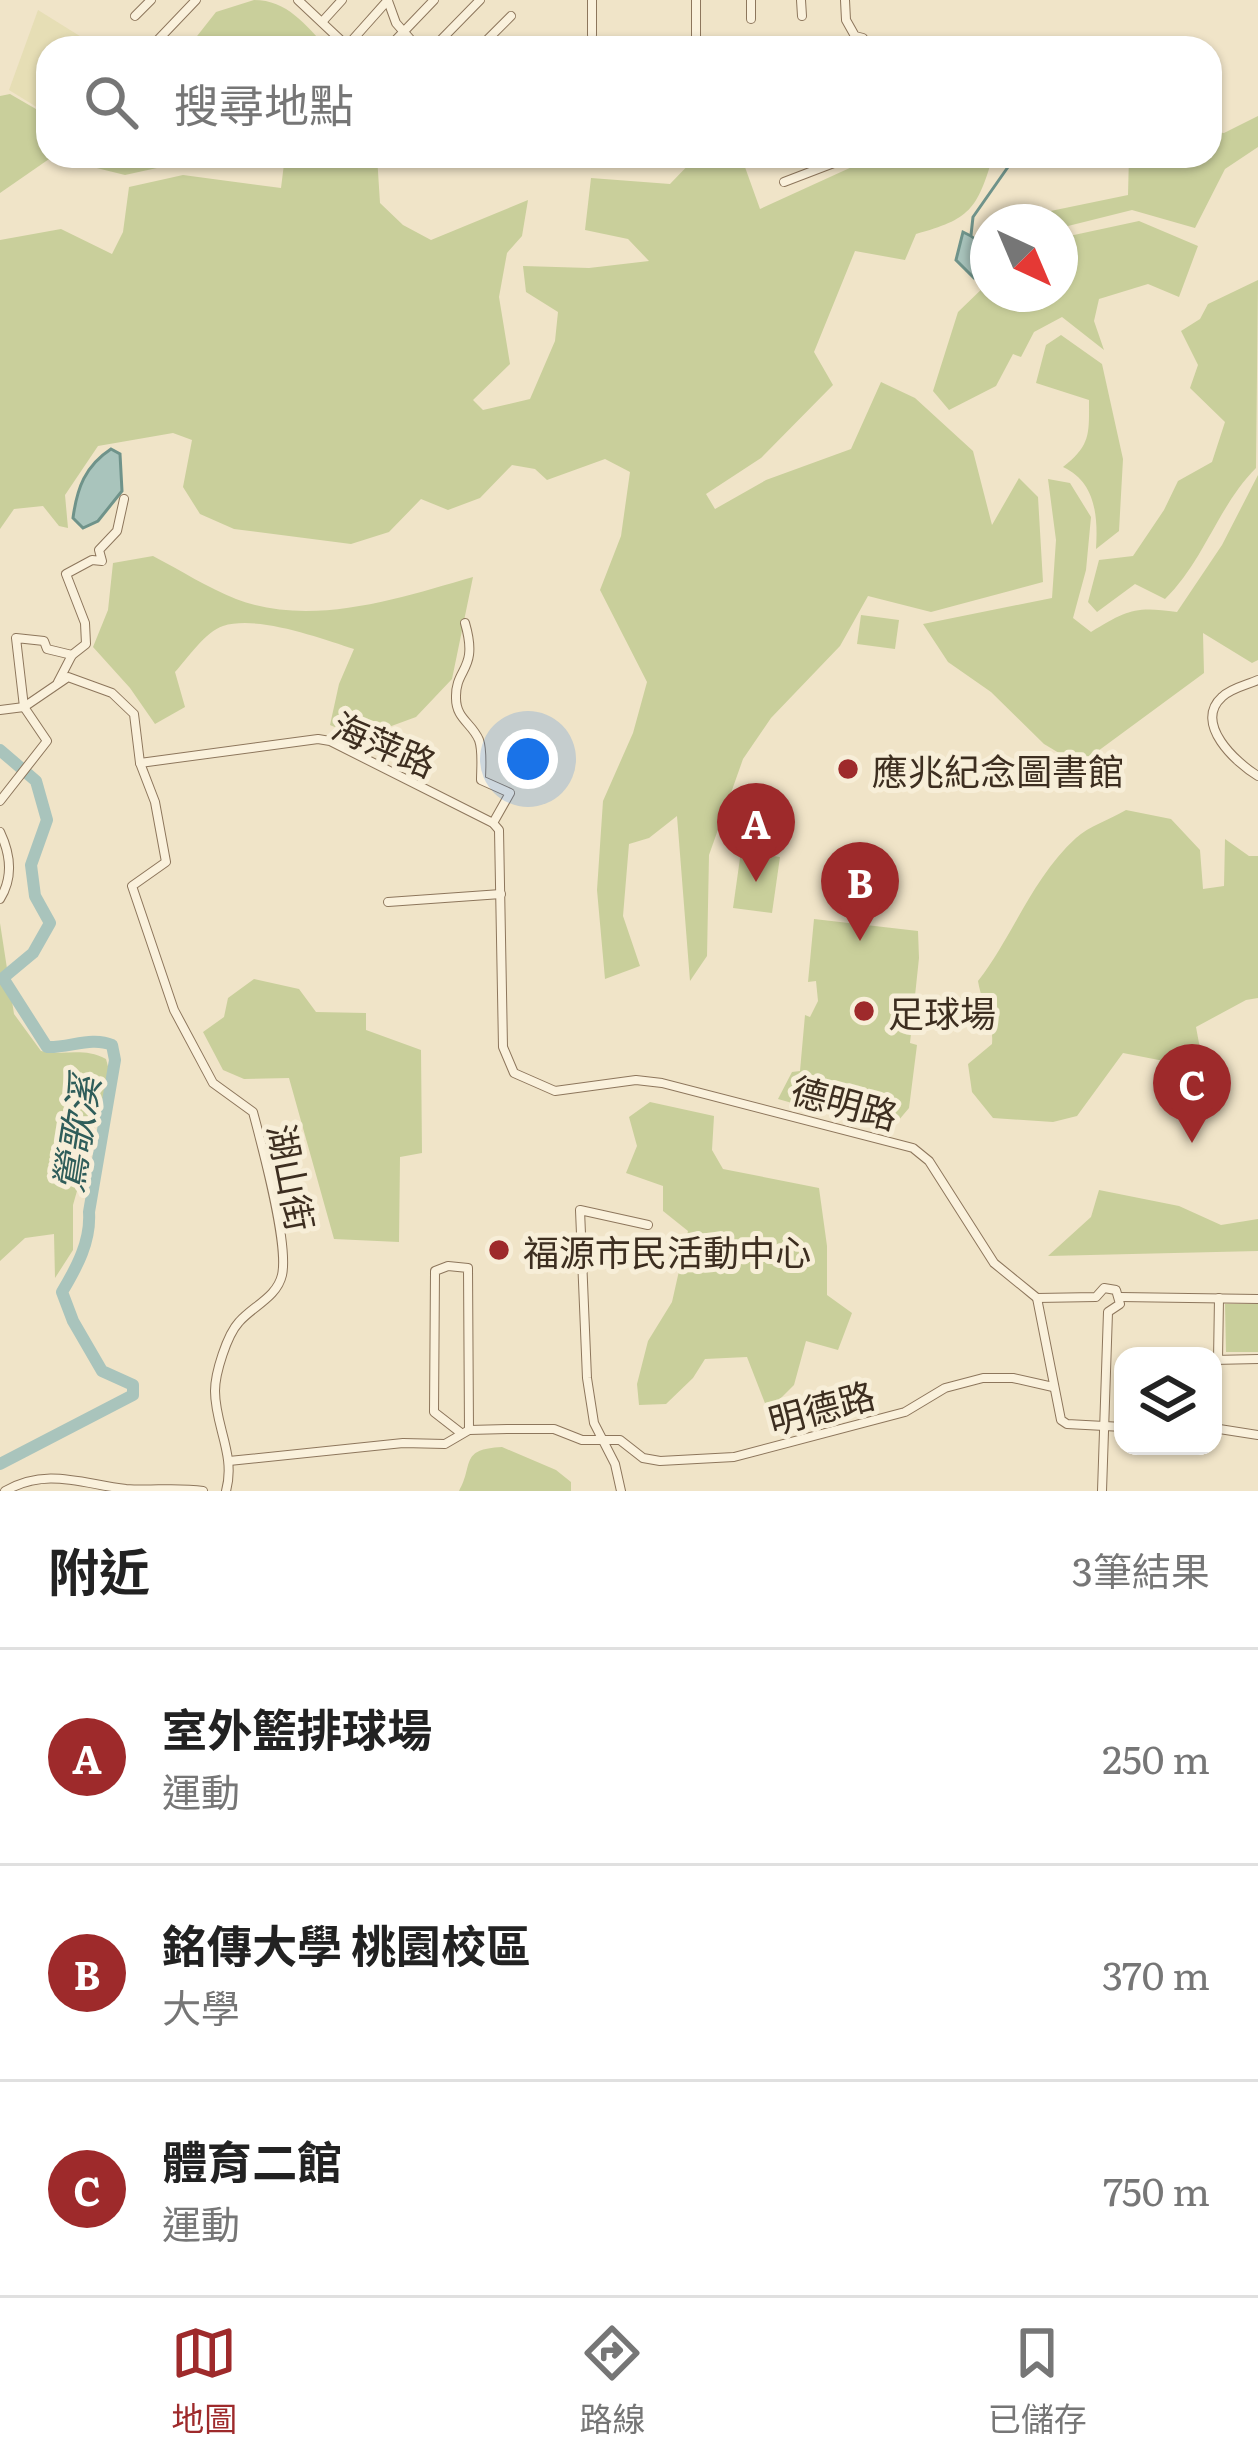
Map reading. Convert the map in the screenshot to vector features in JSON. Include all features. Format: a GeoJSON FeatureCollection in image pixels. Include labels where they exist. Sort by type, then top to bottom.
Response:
{"type":"FeatureCollection","features":[{"type":"Feature","properties":{"kind":"street"},"geometry":{"type":"LineString","coordinates":[[135,16],[151,0]]}},
{"type":"Feature","properties":{"kind":"street"},"geometry":{"type":"LineString","coordinates":[[162,36],[196,0]]}},
{"type":"Feature","properties":{"kind":"street"},"geometry":{"type":"LineString","coordinates":[[300,0],[337,36]]}},
{"type":"Feature","properties":{"kind":"street"},"geometry":{"type":"LineString","coordinates":[[322,22],[342,0]]}},
{"type":"Feature","properties":{"kind":"street"},"geometry":{"type":"LineString","coordinates":[[357,36],[388,0],[407,36]]}},
{"type":"Feature","properties":{"kind":"street"},"geometry":{"type":"LineString","coordinates":[[398,36],[434,0]]}},
{"type":"Feature","properties":{"kind":"street"},"geometry":{"type":"LineString","coordinates":[[445,36],[481,0]]}},
{"type":"Feature","properties":{"kind":"street"},"geometry":{"type":"LineString","coordinates":[[592,0],[592,35]]}},
{"type":"Feature","properties":{"kind":"street"},"geometry":{"type":"LineString","coordinates":[[696,36],[697,0]]}},
{"type":"Feature","properties":{"kind":"street"},"geometry":{"type":"LineString","coordinates":[[751,0],[751,19]]}},
{"type":"Feature","properties":{"kind":"street"},"geometry":{"type":"LineString","coordinates":[[801,0],[802,16]]}},
{"type":"Feature","properties":{"kind":"street"},"geometry":{"type":"LineString","coordinates":[[845,0],[846,20],[855,36]]}},
{"type":"Feature","properties":{"kind":"street"},"geometry":{"type":"LineString","coordinates":[[491,36],[511,16]]}},
{"type":"Feature","properties":{"kind":"street"},"geometry":{"type":"LineString","coordinates":[[784,182],[821,168]]}},
{"type":"Feature","properties":{"kind":"street"},"geometry":{"type":"LineString","coordinates":[[58,683],[72,655],[86,644],[85,623],[66,574],[92,560],[102,561],[99,550],[117,531],[124,499]]}},
{"type":"Feature","properties":{"kind":"street"},"geometry":{"type":"LineString","coordinates":[[388,902],[500,894],[499,830],[493,823],[510,793],[482,780],[479,741],[460,720],[454,694],[473,648],[466,622]]}},
{"type":"Feature","properties":{"kind":"street"},"geometry":{"type":"LineString","coordinates":[[0,801],[47,741],[24,707],[16,638],[35,637],[47,649],[72,655]]}},
{"type":"Feature","properties":{"kind":"street"},"geometry":{"type":"LineString","coordinates":[[0,710],[24,707],[75,677],[124,701],[134,714],[140,764]]}},
{"type":"Feature","properties":{"kind":"street"},"geometry":{"type":"LineString","coordinates":[[1258,680],[1224,694],[1216,703],[1213,721],[1222,746],[1258,776]]}},
{"type":"Feature","properties":{"kind":"street","name":"海萍路"},"geometry":{"type":"LineString","coordinates":[[140,764],[319,739],[493,823]]}},
{"type":"Feature","properties":{"kind":"street","name":"湖山街"},"geometry":{"type":"LineString","coordinates":[[140,764],[155,802],[166,862],[132,886],[174,1010],[214,1083],[253,1112],[278,1228],[283,1273],[275,1290],[236,1324],[215,1390],[229,1461],[226,1491]]}},
{"type":"Feature","properties":{"kind":"street"},"geometry":{"type":"LineString","coordinates":[[0,832],[10,867],[0,899]]}},
{"type":"Feature","properties":{"kind":"street","name":"德明路"},"geometry":{"type":"LineString","coordinates":[[500,894],[503,1046],[514,1073],[555,1090],[636,1080],[662,1084],[913,1148],[929,1161],[994,1263],[1037,1298]]}},
{"type":"Feature","properties":{"kind":"street"},"geometry":{"type":"LineString","coordinates":[[621,1491],[615,1464],[594,1423],[587,1378],[580,1210],[648,1226]]}},
{"type":"Feature","properties":{"kind":"street"},"geometry":{"type":"LineString","coordinates":[[448,1266],[468,1268],[465,1431],[434,1412],[435,1271],[448,1266]]}},
{"type":"Feature","properties":{"kind":"street"},"geometry":{"type":"LineString","coordinates":[[1114,1427],[1061,1420],[1037,1298],[1096,1297],[1108,1287],[1120,1297],[1258,1299]]}},
{"type":"Feature","properties":{"kind":"street"},"geometry":{"type":"LineString","coordinates":[[1096,1297],[1097,1305],[1108,1312]]}},
{"type":"Feature","properties":{"kind":"street"},"geometry":{"type":"LineString","coordinates":[[1108,1312],[1118,1307],[1120,1297]]}},
{"type":"Feature","properties":{"kind":"street"},"geometry":{"type":"LineString","coordinates":[[1217,1347],[1219,1298]]}},
{"type":"Feature","properties":{"kind":"street"},"geometry":{"type":"LineString","coordinates":[[1102,1491],[1108,1312]]}},
{"type":"Feature","properties":{"kind":"street"},"geometry":{"type":"LineString","coordinates":[[1222,1360],[1258,1359]]}},
{"type":"Feature","properties":{"kind":"street"},"geometry":{"type":"LineString","coordinates":[[1106,1363],[1114,1363]]}},
{"type":"Feature","properties":{"kind":"street","name":"明德路"},"geometry":{"type":"LineString","coordinates":[[229,1461],[403,1443],[445,1444],[465,1431],[554,1430],[582,1440],[620,1440],[643,1458],[659,1461],[734,1457],[905,1412],[945,1388],[983,1378],[1035,1381],[1053,1387]]}},
{"type":"Feature","properties":{"kind":"street"},"geometry":{"type":"LineString","coordinates":[[1222,1430],[1258,1435]]}},
{"type":"Feature","properties":{"kind":"street"},"geometry":{"type":"LineString","coordinates":[[5,1491],[20,1482],[52,1477],[86,1479],[122,1489],[202,1491]]}},
{"type":"Feature","properties":{"kind":"shaded area"},"geometry":{"type":"Polygon","coordinates":[[[38,10],[80,36],[36,36],[36,107],[9,90],[38,10]]]}},
{"type":"Feature","properties":{"kind":"green space"},"geometry":{"type":"Polygon","coordinates":[[[266,1],[286,9],[315,36],[197,36],[216,12],[266,1]]]}},
{"type":"Feature","properties":{"kind":"green space"},"geometry":{"type":"Polygon","coordinates":[[[10,94],[36,109],[36,168],[0,193],[0,96],[10,94]]]}},
{"type":"Feature","properties":{"kind":"green space"},"geometry":{"type":"Polygon","coordinates":[[[1258,116],[1258,147],[1225,169],[1195,228],[1132,210],[1078,224],[1078,205],[1128,195],[1129,168],[1222,168],[1222,133],[1258,116]]]}},
{"type":"Feature","properties":{"kind":"green space"},"geometry":{"type":"Polygon","coordinates":[[[97,168],[157,168],[125,175],[97,168]]]}},
{"type":"Feature","properties":{"kind":"green space"},"geometry":{"type":"Polygon","coordinates":[[[284,168],[378,168],[380,203],[403,225],[431,240],[528,200],[522,236],[507,253],[499,297],[510,364],[473,400],[483,410],[530,399],[555,341],[558,312],[526,292],[523,266],[589,268],[649,261],[628,239],[585,230],[591,178],[670,184],[685,168],[745,168],[760,209],[850,168],[989,168],[969,210],[916,234],[905,260],[855,251],[814,352],[833,385],[761,458],[706,494],[715,509],[766,480],[851,449],[881,382],[915,398],[973,451],[992,525],[1019,478],[1038,497],[1043,582],[931,612],[868,596],[840,646],[771,718],[743,759],[709,855],[707,956],[690,981],[677,816],[649,838],[629,844],[623,916],[640,966],[605,979],[597,890],[603,801],[633,733],[647,682],[600,590],[621,536],[630,472],[605,459],[547,480],[535,469],[512,465],[480,498],[448,510],[421,499],[389,532],[351,544],[234,529],[200,514],[183,487],[192,440],[173,433],[98,446],[65,495],[68,528],[59,526],[43,506],[14,509],[0,529],[0,240],[61,229],[112,254],[123,232],[129,187],[183,175],[281,188],[284,168]]]}},
{"type":"Feature","properties":{"kind":"green space"},"geometry":{"type":"Polygon","coordinates":[[[1139,221],[1198,246],[1179,297],[1148,284],[1099,299],[1094,321],[1104,350],[1062,317],[1034,332],[1021,357],[1013,354],[996,386],[949,410],[933,391],[958,312],[970,300],[970,312],[1078,312],[1078,234],[1139,221]]]}},
{"type":"Feature","properties":{"kind":"green space"},"geometry":{"type":"Polygon","coordinates":[[[1258,280],[1256,468],[1165,599],[1135,584],[1097,612],[1088,602],[1099,560],[1133,556],[1178,481],[1212,462],[1225,422],[1190,388],[1198,365],[1181,331],[1200,319],[1208,304],[1258,280]]]}},
{"type":"Feature","properties":{"kind":"green space"},"geometry":{"type":"Polygon","coordinates":[[[1061,335],[1102,364],[1123,459],[1119,531],[1096,549],[1093,502],[1082,482],[1063,467],[1086,438],[1089,400],[1036,383],[1046,345],[1061,335]]]}},
{"type":"Feature","properties":{"kind":"green space"},"geometry":{"type":"Polygon","coordinates":[[[1258,475],[1258,660],[1252,663],[1203,633],[1204,673],[1079,765],[1044,744],[991,692],[948,662],[923,624],[1052,598],[1056,540],[1048,479],[1070,483],[1091,517],[1086,570],[1073,618],[1091,632],[1132,612],[1177,612],[1222,545],[1258,475]]]}},
{"type":"Feature","properties":{"kind":"green space"},"geometry":{"type":"Polygon","coordinates":[[[153,556],[236,599],[294,611],[355,607],[473,577],[452,679],[416,717],[386,728],[372,743],[330,725],[339,684],[354,649],[289,629],[237,623],[210,633],[175,672],[185,707],[155,724],[93,647],[108,610],[113,563],[153,556]]]}},
{"type":"Feature","properties":{"kind":"green space"},"geometry":{"type":"Polygon","coordinates":[[[861,615],[899,620],[895,649],[857,644],[861,615]]]}},
{"type":"Feature","properties":{"kind":"green space"},"geometry":{"type":"Polygon","coordinates":[[[1126,810],[1171,819],[1200,850],[1203,889],[1224,886],[1225,839],[1249,856],[1258,856],[1258,998],[1196,1027],[1201,1054],[1191,1063],[1197,1097],[1176,1103],[1164,1061],[1123,1053],[1077,1116],[1053,1122],[993,1118],[972,1092],[968,1064],[992,1044],[978,981],[1061,854],[1081,834],[1126,810]]]}},
{"type":"Feature","properties":{"kind":"green space"},"geometry":{"type":"Polygon","coordinates":[[[741,851],[780,857],[772,913],[733,908],[741,851]]]}},
{"type":"Feature","properties":{"kind":"green space"},"geometry":{"type":"Polygon","coordinates":[[[814,919],[918,931],[910,1043],[917,1045],[909,1108],[893,1127],[778,1099],[792,1072],[800,1071],[805,1015],[810,1017],[818,1001],[816,981],[808,982],[814,919]]]}},
{"type":"Feature","properties":{"kind":"green space"},"geometry":{"type":"Polygon","coordinates":[[[0,923],[14,1014],[41,1051],[98,1055],[106,1059],[110,1074],[73,1205],[73,1250],[55,1278],[54,1234],[25,1238],[0,1261],[0,923]]]}},
{"type":"Feature","properties":{"kind":"green space"},"geometry":{"type":"Polygon","coordinates":[[[254,979],[299,989],[316,1012],[366,1013],[366,1030],[421,1050],[422,1153],[400,1157],[399,1242],[334,1239],[289,1078],[244,1079],[223,1070],[203,1032],[224,1017],[228,998],[254,979]]]}},
{"type":"Feature","properties":{"kind":"green space"},"geometry":{"type":"Polygon","coordinates":[[[650,1102],[714,1116],[712,1150],[723,1169],[819,1188],[827,1246],[827,1295],[852,1313],[838,1350],[806,1341],[794,1385],[768,1411],[747,1357],[705,1359],[666,1404],[639,1405],[637,1384],[648,1341],[672,1302],[688,1231],[663,1211],[663,1186],[626,1173],[637,1146],[629,1117],[650,1102]]]}},
{"type":"Feature","properties":{"kind":"green space"},"geometry":{"type":"Polygon","coordinates":[[[1099,1190],[1179,1206],[1221,1225],[1258,1219],[1258,1251],[1048,1256],[1091,1217],[1099,1190]]]}},
{"type":"Feature","properties":{"kind":"green space"},"geometry":{"type":"Polygon","coordinates":[[[1225,1304],[1258,1304],[1258,1352],[1226,1352],[1225,1304]]]}},
{"type":"Feature","properties":{"kind":"green space"},"geometry":{"type":"Polygon","coordinates":[[[502,1447],[556,1470],[571,1482],[571,1491],[459,1491],[473,1455],[502,1447]]]}},
{"type":"Feature","properties":{"kind":"water"},"geometry":{"type":"Polygon","coordinates":[[[963,232],[970,237],[970,274],[956,260],[963,232]]]}},
{"type":"Feature","properties":{"kind":"water"},"geometry":{"type":"Polygon","coordinates":[[[111,449],[120,454],[122,491],[98,521],[83,528],[73,518],[80,487],[89,470],[111,449]]]}},
{"type":"Feature","properties":{"kind":"waterway"},"geometry":{"type":"LineString","coordinates":[[982,204],[1007,168]]}},
{"type":"Feature","properties":{"kind":"waterway","name":"鶯歌溪"},"geometry":{"type":"LineString","coordinates":[[0,750],[36,781],[47,820],[31,865],[35,896],[50,923],[33,953],[3,978],[47,1047],[104,1043],[112,1045],[115,1060],[88,1233],[62,1292],[102,1371],[133,1385],[133,1395],[0,1464]]}},
{"type":"Feature","properties":{"kind":"place","name":"應兆紀念圖書館"},"geometry":{"type":"Point","coordinates":[848,769]}},
{"type":"Feature","properties":{"kind":"place","name":"室外籃排球場"},"geometry":{"type":"Point","coordinates":[756,882]}},
{"type":"Feature","properties":{"kind":"place","name":"銘傳大學 桃園校區"},"geometry":{"type":"Point","coordinates":[860,941]}},
{"type":"Feature","properties":{"kind":"place","name":"足球場"},"geometry":{"type":"Point","coordinates":[864,1011]}},
{"type":"Feature","properties":{"kind":"place","name":"體育二館"},"geometry":{"type":"Point","coordinates":[1192,1143]}},
{"type":"Feature","properties":{"kind":"place","name":"福源市民活動中心"},"geometry":{"type":"Point","coordinates":[499,1250]}}]}
